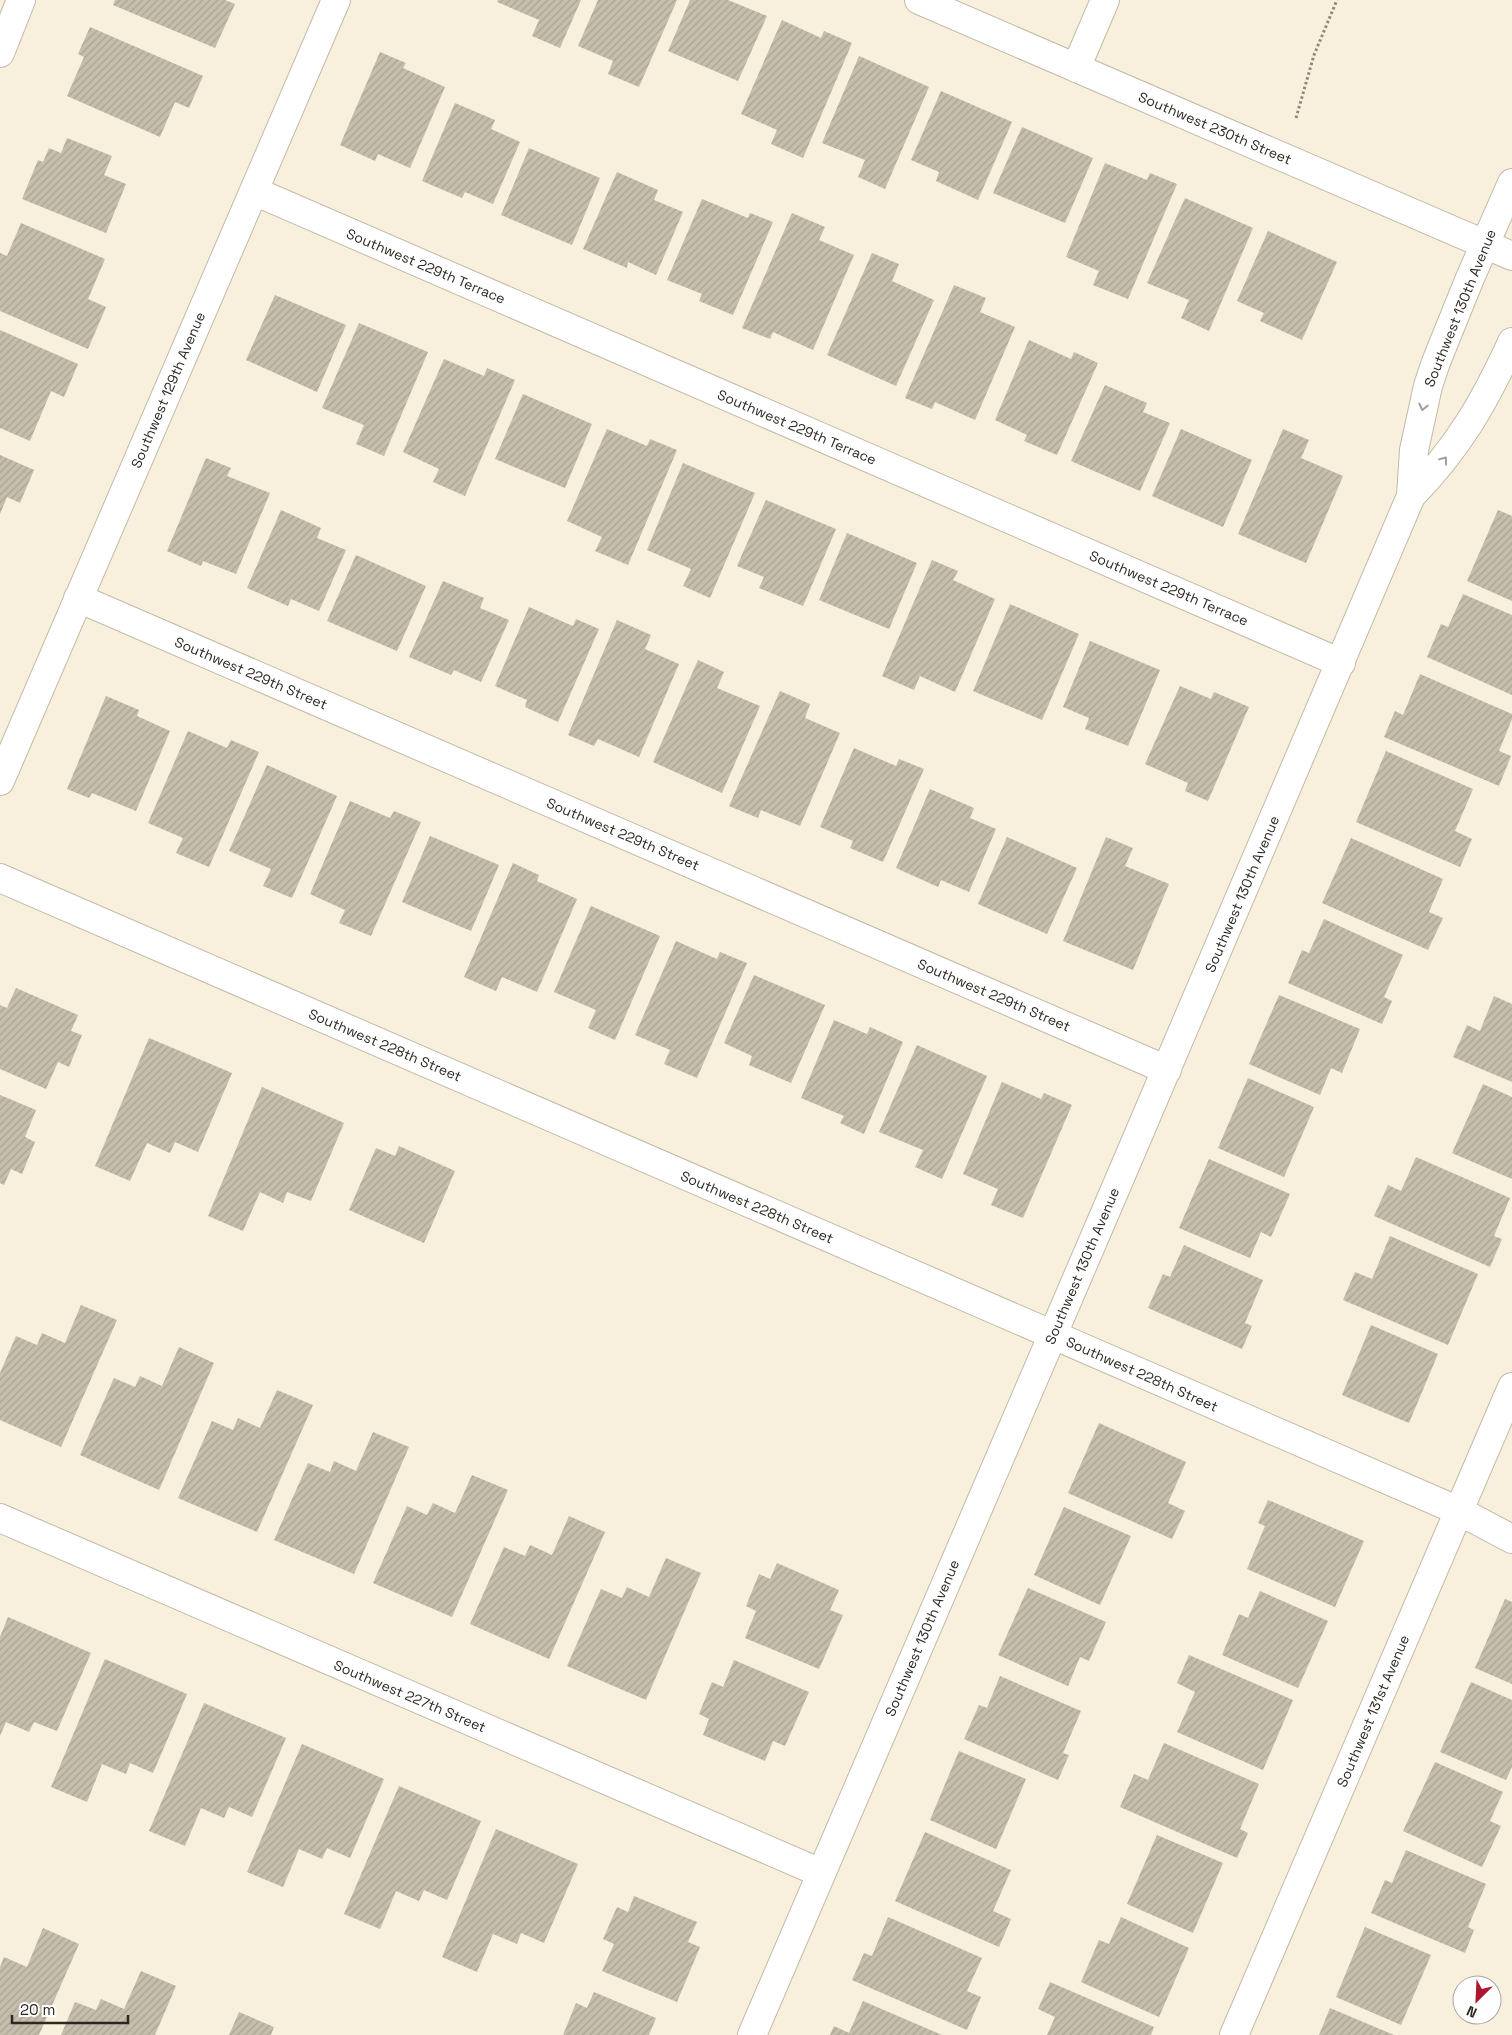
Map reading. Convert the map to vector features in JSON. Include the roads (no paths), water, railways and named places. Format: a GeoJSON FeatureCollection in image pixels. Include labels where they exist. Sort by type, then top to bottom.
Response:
{"type":"FeatureCollection","features":[{"type":"Feature","properties":{"kind":"street"},"geometry":{"type":"LineString","coordinates":[[0,53],[22,0]]}},
{"type":"Feature","properties":{"kind":"street","name":"Southwest 129th Avenue"},"geometry":{"type":"LineString","coordinates":[[0,781],[336,0]]}},
{"type":"Feature","properties":{"kind":"street","name":"Southwest 230th Street"},"geometry":{"type":"LineString","coordinates":[[919,0],[1512,256]]}},
{"type":"Feature","properties":{"kind":"street"},"geometry":{"type":"LineString","coordinates":[[1076,68],[1105,0]]}},
{"type":"Feature","properties":{"kind":"street","name":"Southwest 130th Avenue"},"geometry":{"type":"LineString","coordinates":[[752,2035],[1167,1070],[1411,496],[1414,450],[1428,386],[1436,362],[1512,183]]}},
{"type":"Feature","properties":{"kind":"street","name":"Southwest 229th Terrace"},"geometry":{"type":"LineString","coordinates":[[254,191],[1341,663]]}},
{"type":"Feature","properties":{"kind":"street","name":"Southwest 130th Avenue"},"geometry":{"type":"LineString","coordinates":[[1411,496],[1435,472],[1475,415],[1491,388],[1512,342]]}},
{"type":"Feature","properties":{"kind":"street","name":"Southwest 229th Street"},"geometry":{"type":"LineString","coordinates":[[78,598],[1167,1070]]}},
{"type":"Feature","properties":{"kind":"street","name":"Southwest 228th Street"},"geometry":{"type":"LineString","coordinates":[[0,878],[1459,1511],[1512,1538]]}},
{"type":"Feature","properties":{"kind":"street","name":"Southwest 131st Avenue"},"geometry":{"type":"LineString","coordinates":[[1234,2035],[1512,1387]]}},
{"type":"Feature","properties":{"kind":"street","name":"Southwest 227th Street"},"geometry":{"type":"LineString","coordinates":[[0,1518],[821,1873]]}}]}
